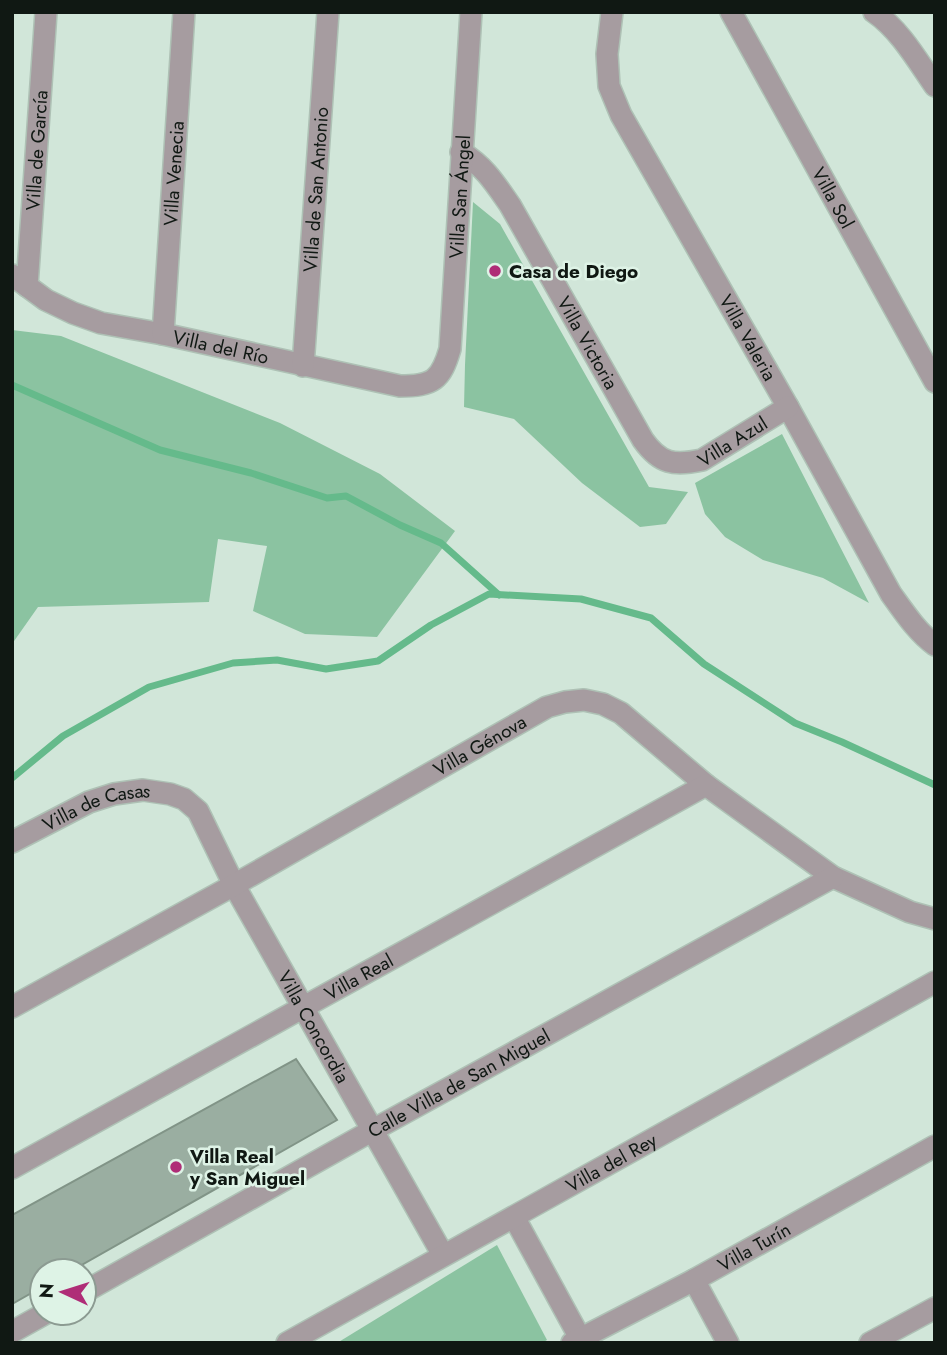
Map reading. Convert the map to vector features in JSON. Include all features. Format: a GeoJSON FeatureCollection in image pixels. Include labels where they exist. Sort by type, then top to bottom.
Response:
{"type":"FeatureCollection","features":[{"type":"Feature","properties":{"kind":"street","name":"Villa de García"},"geometry":{"type":"LineString","coordinates":[[20,281],[46,12]]}},
{"type":"Feature","properties":{"kind":"street","name":"Villa Venecia"},"geometry":{"type":"LineString","coordinates":[[163,334],[184,12]]}},
{"type":"Feature","properties":{"kind":"street","name":"Villa de San Antonio"},"geometry":{"type":"LineString","coordinates":[[303,366],[328,12]]}},
{"type":"Feature","properties":{"kind":"street","name":"Villa San Ángel"},"geometry":{"type":"LineString","coordinates":[[438,377],[445,366],[450,349],[471,12]]}},
{"type":"Feature","properties":{"kind":"street","name":"Villa Valeria"},"geometry":{"type":"LineString","coordinates":[[612,12],[607,54],[609,86],[621,115],[891,594],[912,623],[935,645]]}},
{"type":"Feature","properties":{"kind":"street","name":"Villa Sol"},"geometry":{"type":"LineString","coordinates":[[731,12],[935,382]]}},
{"type":"Feature","properties":{"kind":"street"},"geometry":{"type":"LineString","coordinates":[[874,12],[884,19],[912,52],[935,86]]}},
{"type":"Feature","properties":{"kind":"street","name":"Villa Victoria"},"geometry":{"type":"LineString","coordinates":[[461,152],[478,163],[510,205],[643,440],[651,452],[671,463]]}},
{"type":"Feature","properties":{"kind":"street","name":"Villa del Río"},"geometry":{"type":"LineString","coordinates":[[20,281],[46,300],[101,323],[400,386],[427,384],[438,377]]}},
{"type":"Feature","properties":{"kind":"street","name":"Villa Azul"},"geometry":{"type":"LineString","coordinates":[[671,463],[702,460],[788,407]]}},
{"type":"Feature","properties":{"kind":"street","name":"Villa Génova"},"geometry":{"type":"LineString","coordinates":[[12,1007],[234,886],[547,707],[584,700],[604,704],[621,713],[706,785],[833,877],[911,912],[935,919]]}},
{"type":"Feature","properties":{"kind":"street","name":"Villa Real"},"geometry":{"type":"LineString","coordinates":[[12,1168],[706,785]]}},
{"type":"Feature","properties":{"kind":"street","name":"Villa de Casas"},"geometry":{"type":"LineString","coordinates":[[12,842],[89,802],[114,794],[143,790],[184,799]]}},
{"type":"Feature","properties":{"kind":"street","name":"Villa Concordia"},"geometry":{"type":"LineString","coordinates":[[184,799],[198,811],[234,886],[443,1255]]}},
{"type":"Feature","properties":{"kind":"street","name":"Calle Villa de San Miguel"},"geometry":{"type":"LineString","coordinates":[[98,1284],[833,877]]}},
{"type":"Feature","properties":{"kind":"street","name":"Villa del Rey"},"geometry":{"type":"LineString","coordinates":[[287,1343],[935,982]]}},
{"type":"Feature","properties":{"kind":"street","name":"Villa Turín"},"geometry":{"type":"LineString","coordinates":[[576,1341],[694,1280],[935,1146]]}},
{"type":"Feature","properties":{"kind":"street"},"geometry":{"type":"LineString","coordinates":[[514,1217],[576,1341]]}},
{"type":"Feature","properties":{"kind":"street"},"geometry":{"type":"LineString","coordinates":[[694,1280],[728,1343]]}},
{"type":"Feature","properties":{"kind":"street"},"geometry":{"type":"LineString","coordinates":[[870,1343],[935,1308]]}},
{"type":"Feature","properties":{"kind":"street"},"geometry":{"type":"LineString","coordinates":[[12,1332],[28,1323]]}},
{"type":"Feature","properties":{"kind":"green space"},"geometry":{"type":"Polygon","coordinates":[[[473,202],[500,224],[649,487],[688,492],[666,524],[640,527],[582,483],[514,419],[464,407],[473,202]]]}},
{"type":"Feature","properties":{"kind":"green space"},"geometry":{"type":"Polygon","coordinates":[[[12,330],[61,336],[280,423],[380,474],[455,531],[377,637],[305,634],[253,611],[267,546],[218,539],[209,602],[38,607],[12,644],[12,330]]]}},
{"type":"Feature","properties":{"kind":"green space"},"geometry":{"type":"Polygon","coordinates":[[[782,434],[869,603],[823,578],[763,560],[725,537],[705,514],[695,483],[782,434]]]}},
{"type":"Feature","properties":{"kind":"green space"},"geometry":{"type":"Polygon","coordinates":[[[497,1245],[547,1340],[542,1343],[337,1343],[497,1245]]]}},
{"type":"Feature","properties":{"kind":"building","name":"Villa Real y San Miguel"},"geometry":{"type":"Polygon","coordinates":[[[296,1059],[337,1120],[96,1257],[28,1257],[28,1295],[12,1304],[12,1215],[296,1059]]]}},
{"type":"Feature","properties":{"kind":"waterway"},"geometry":{"type":"LineString","coordinates":[[12,385],[160,450],[251,473],[327,498],[346,496],[441,543],[499,595]]}},
{"type":"Feature","properties":{"kind":"waterway"},"geometry":{"type":"LineString","coordinates":[[12,778],[63,736],[149,687],[233,663],[277,660],[326,669],[378,661],[431,625],[489,594],[581,599],[651,618],[704,664],[795,723],[935,785]]}},
{"type":"Feature","properties":{"kind":"place","name":"Casa de Diego"},"geometry":{"type":"Point","coordinates":[495,271]}},
{"type":"Feature","properties":{"kind":"place","name":"Villa Real y San Miguel"},"geometry":{"type":"Point","coordinates":[176,1167]}}]}
